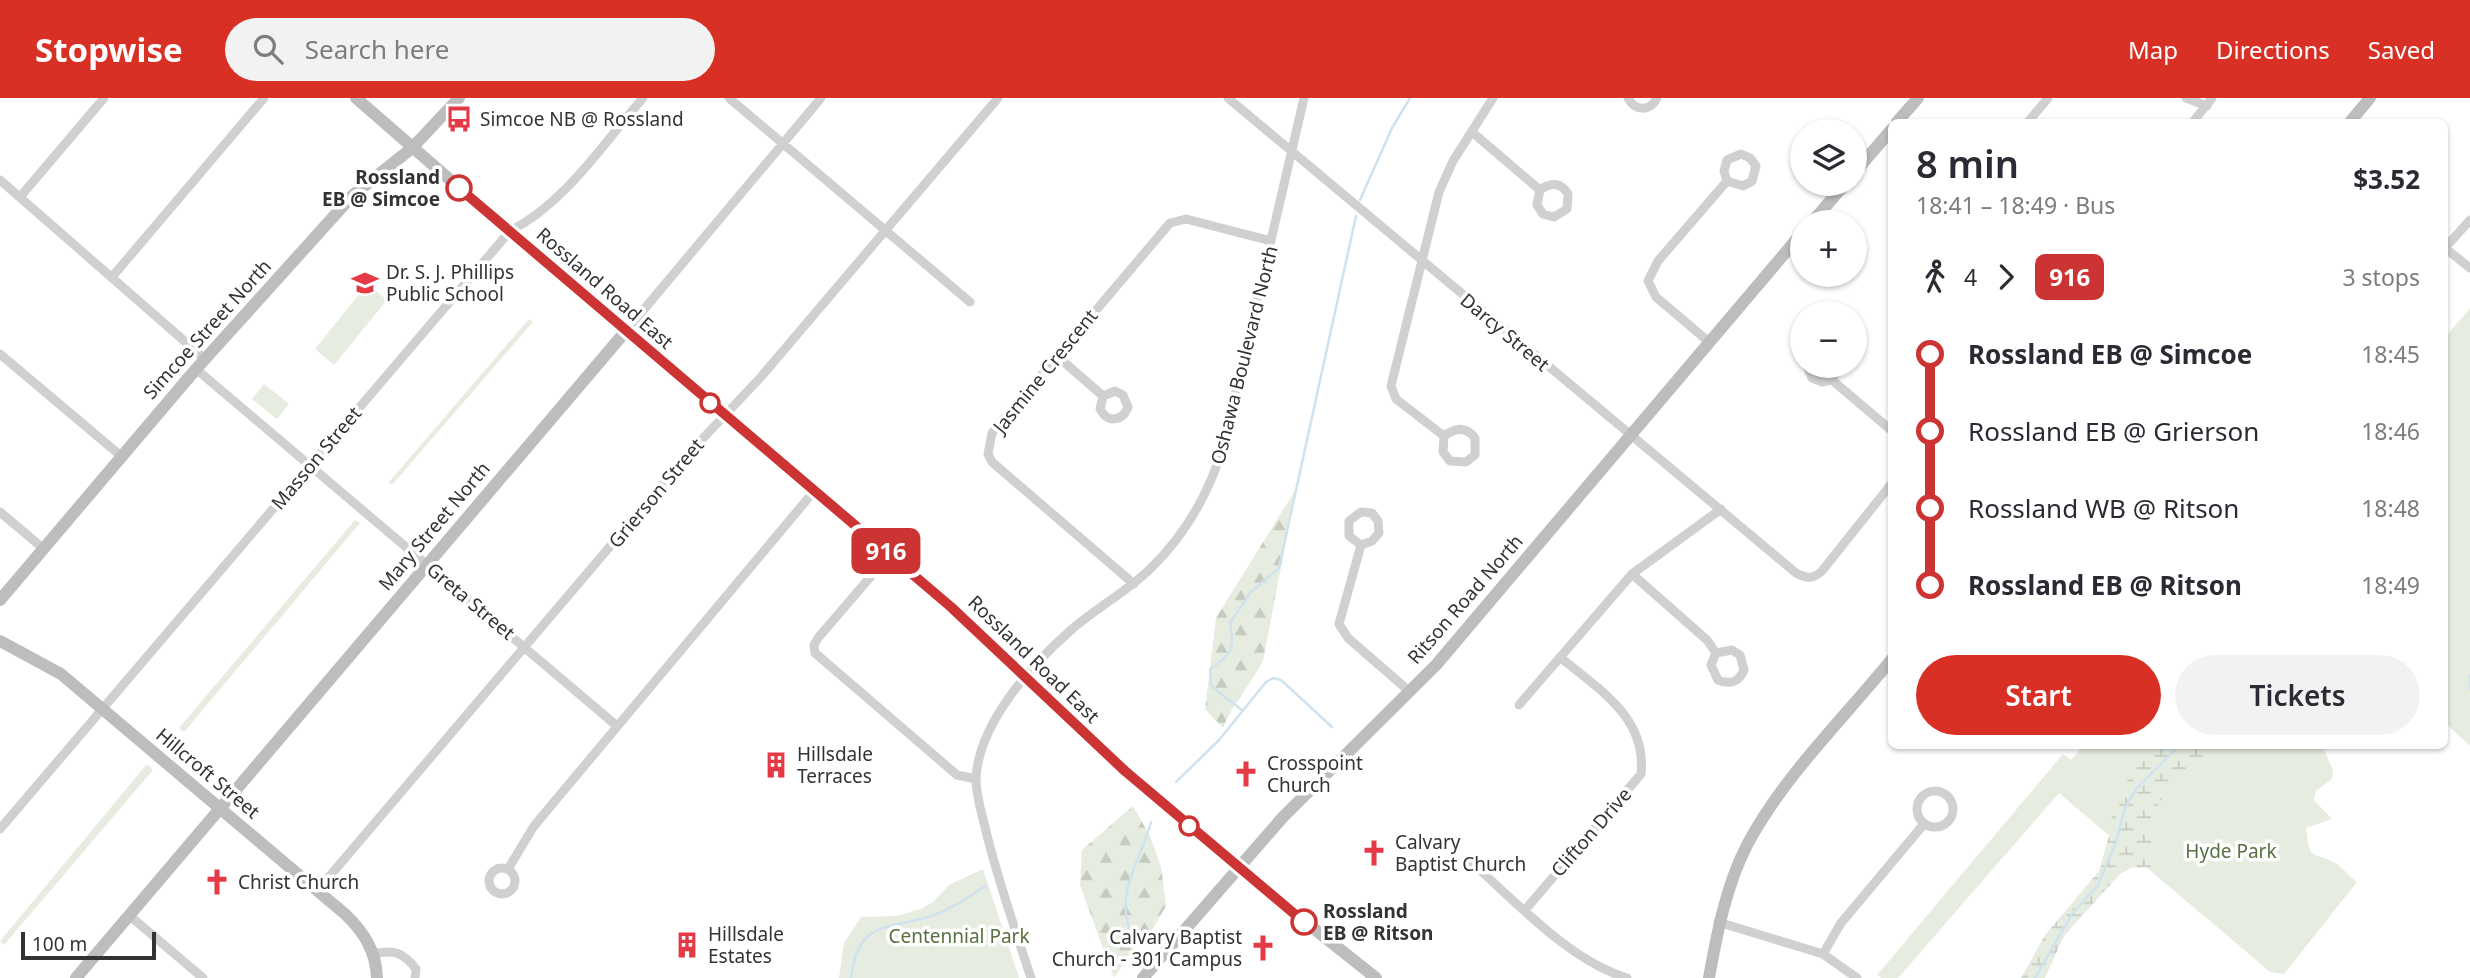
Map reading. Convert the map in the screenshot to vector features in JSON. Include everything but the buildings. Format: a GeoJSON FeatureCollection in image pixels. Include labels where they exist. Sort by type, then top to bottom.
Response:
{"type":"FeatureCollection","features":[{"type":"Feature","properties":{"kind":"main road","name":"Rossland Road East"},"geometry":{"type":"LineString","coordinates":[[356,98],[625,332],[890,554],[1125,771],[1237,868],[1376,978]]}},
{"type":"Feature","properties":{"kind":"main road","name":"Simcoe Street North"},"geometry":{"type":"LineString","coordinates":[[0,600],[196,369],[352,195],[412,148],[459,98]]}},
{"type":"Feature","properties":{"kind":"main road"},"geometry":{"type":"LineString","coordinates":[[1900,119],[1918,98]]}},
{"type":"Feature","properties":{"kind":"main road"},"geometry":{"type":"LineString","coordinates":[[2352,119],[2370,98]]}},
{"type":"Feature","properties":{"kind":"main road"},"geometry":{"type":"LineString","coordinates":[[1867,158],[1888,134]]}},
{"type":"Feature","properties":{"kind":"main road"},"geometry":{"type":"LineString","coordinates":[[1822,210],[1835,196]]}},
{"type":"Feature","properties":{"kind":"main road","name":"Ritson Road North"},"geometry":{"type":"LineString","coordinates":[[1143,978],[1283,817],[1436,665],[1633,436],[1790,247]]}},
{"type":"Feature","properties":{"kind":"main road","name":"Mary Street North"},"geometry":{"type":"LineString","coordinates":[[76,978],[625,332]]}},
{"type":"Feature","properties":{"kind":"main road","name":"Hillcroft Street"},"geometry":{"type":"LineString","coordinates":[[0,641],[61,674],[355,924],[373,954],[377,978]]}},
{"type":"Feature","properties":{"kind":"main road"},"geometry":{"type":"LineString","coordinates":[[1709,978],[1718,922],[1746,847],[1771,805],[1888,664]]}},
{"type":"Feature","properties":{"kind":"street"},"geometry":{"type":"LineString","coordinates":[[20,197],[104,98]]}},
{"type":"Feature","properties":{"kind":"street"},"geometry":{"type":"LineString","coordinates":[[112,277],[264,98]]}},
{"type":"Feature","properties":{"kind":"street","name":"Masson Street"},"geometry":{"type":"LineString","coordinates":[[0,829],[510,231],[525,223],[555,199],[643,98]]}},
{"type":"Feature","properties":{"kind":"street"},"geometry":{"type":"LineString","coordinates":[[729,98],[970,302]]}},
{"type":"Feature","properties":{"kind":"street","name":"Mary Street North"},"geometry":{"type":"LineString","coordinates":[[625,332],[821,98]]}},
{"type":"Feature","properties":{"kind":"street","name":"Grierson Street"},"geometry":{"type":"LineString","coordinates":[[317,891],[724,415],[760,379],[998,98]]}},
{"type":"Feature","properties":{"kind":"street","name":"Darcy Street"},"geometry":{"type":"LineString","coordinates":[[1228,98],[1421,262],[1804,578],[1814,578],[1888,488]]}},
{"type":"Feature","properties":{"kind":"street","name":"Oshawa Boulevard North"},"geometry":{"type":"LineString","coordinates":[[1031,978],[993,857],[976,779],[989,731],[1026,679],[1072,629],[1134,583],[1172,546],[1198,510],[1213,480],[1304,98]]}},
{"type":"Feature","properties":{"kind":"street"},"geometry":{"type":"LineString","coordinates":[[1444,436],[1392,394],[1439,192],[1452,161],[1493,98]]}},
{"type":"Feature","properties":{"kind":"street"},"geometry":{"type":"LineString","coordinates":[[1628,98],[1632,105],[1641,109],[1650,107],[1657,98]]}},
{"type":"Feature","properties":{"kind":"street"},"geometry":{"type":"LineString","coordinates":[[2030,119],[2048,98]]}},
{"type":"Feature","properties":{"kind":"street"},"geometry":{"type":"LineString","coordinates":[[2186,98],[2209,102],[2195,119]]}},
{"type":"Feature","properties":{"kind":"street"},"geometry":{"type":"LineString","coordinates":[[1472,132],[1540,190]]}},
{"type":"Feature","properties":{"kind":"street"},"geometry":{"type":"LineString","coordinates":[[0,180],[205,359]]}},
{"type":"Feature","properties":{"kind":"street"},"geometry":{"type":"LineString","coordinates":[[1710,342],[1656,297],[1648,281],[1658,261],[1727,181]]}},
{"type":"Feature","properties":{"kind":"street","name":"Jasmine Crescent"},"geometry":{"type":"LineString","coordinates":[[1134,583],[1000,470],[988,453],[992,433],[1170,223],[1186,219],[1271,241]]}},
{"type":"Feature","properties":{"kind":"street"},"geometry":{"type":"LineString","coordinates":[[2448,245],[2470,220]]}},
{"type":"Feature","properties":{"kind":"street"},"geometry":{"type":"LineString","coordinates":[[2448,250],[2470,268]]}},
{"type":"Feature","properties":{"kind":"street"},"geometry":{"type":"LineString","coordinates":[[0,354],[121,456]]}},
{"type":"Feature","properties":{"kind":"street"},"geometry":{"type":"LineString","coordinates":[[1057,356],[1102,396]]}},
{"type":"Feature","properties":{"kind":"street","name":"Greta Street"},"geometry":{"type":"LineString","coordinates":[[196,369],[617,726]]}},
{"type":"Feature","properties":{"kind":"street"},"geometry":{"type":"LineString","coordinates":[[1814,378],[1817,381],[1832,380],[1888,428]]}},
{"type":"Feature","properties":{"kind":"street"},"geometry":{"type":"LineString","coordinates":[[1455,429],[1466,430],[1475,438],[1475,455],[1461,464],[1450,461],[1443,452],[1444,436],[1455,429]]}},
{"type":"Feature","properties":{"kind":"street"},"geometry":{"type":"LineString","coordinates":[[508,869],[534,826],[815,490]]}},
{"type":"Feature","properties":{"kind":"street"},"geometry":{"type":"LineString","coordinates":[[1519,705],[1632,574],[1721,509]]}},
{"type":"Feature","properties":{"kind":"street"},"geometry":{"type":"LineString","coordinates":[[0,512],[44,549]]}},
{"type":"Feature","properties":{"kind":"street"},"geometry":{"type":"LineString","coordinates":[[1360,545],[1339,624],[1348,638],[1409,691]]}},
{"type":"Feature","properties":{"kind":"street"},"geometry":{"type":"LineString","coordinates":[[890,554],[818,638],[814,645],[815,653],[957,775],[976,779]]}},
{"type":"Feature","properties":{"kind":"street"},"geometry":{"type":"LineString","coordinates":[[1632,574],[1707,640],[1716,653]]}},
{"type":"Feature","properties":{"kind":"street","name":"Clifton Drive"},"geometry":{"type":"LineString","coordinates":[[1525,910],[1642,774],[1643,754],[1624,711],[1560,657]]}},
{"type":"Feature","properties":{"kind":"street"},"geometry":{"type":"LineString","coordinates":[[1934,791],[1944,794],[1952,804],[1950,818],[1940,827],[1924,824],[1917,809],[1923,796],[1934,791]]}},
{"type":"Feature","properties":{"kind":"street"},"geometry":{"type":"LineString","coordinates":[[1823,954],[1841,923],[1924,824]]}},
{"type":"Feature","properties":{"kind":"street"},"geometry":{"type":"LineString","coordinates":[[1471,862],[1582,956],[1606,972],[1627,978]]}},
{"type":"Feature","properties":{"kind":"street"},"geometry":{"type":"LineString","coordinates":[[130,916],[203,978]]}},
{"type":"Feature","properties":{"kind":"street"},"geometry":{"type":"LineString","coordinates":[[1718,922],[1823,954],[1857,978]]}},
{"type":"Feature","properties":{"kind":"street"},"geometry":{"type":"LineString","coordinates":[[373,954],[391,949],[398,952],[416,969],[415,978]]}},
{"type":"Feature","properties":{"kind":"green space"},"geometry":{"type":"Polygon","coordinates":[[[367,284],[387,300],[334,365],[315,349],[367,284]]]}},
{"type":"Feature","properties":{"kind":"green space"},"geometry":{"type":"Polygon","coordinates":[[[2470,308],[2469,745],[2448,726],[2448,334],[2470,308]]]}},
{"type":"Feature","properties":{"kind":"green space"},"geometry":{"type":"Polygon","coordinates":[[[529,319],[533,322],[392,485],[389,482],[529,319]]]}},
{"type":"Feature","properties":{"kind":"green space"},"geometry":{"type":"Polygon","coordinates":[[[264,384],[289,404],[277,419],[252,399],[264,384]]]}},
{"type":"Feature","properties":{"kind":"green space"},"geometry":{"type":"Polygon","coordinates":[[[1296,489],[1263,661],[1223,728],[1205,709],[1216,618],[1296,489]]]}},
{"type":"Feature","properties":{"kind":"green space"},"geometry":{"type":"Polygon","coordinates":[[[355,520],[360,523],[184,732],[179,728],[355,520]]]}},
{"type":"Feature","properties":{"kind":"green space","name":"Hyde Park"},"geometry":{"type":"Polygon","coordinates":[[[2080,749],[2216,749],[2224,752],[2224,749],[2323,749],[2333,770],[2332,779],[2316,791],[2314,800],[2332,819],[2306,828],[2309,846],[2313,854],[2335,863],[2357,882],[2284,974],[2270,972],[2059,793],[1898,978],[1881,978],[1877,975],[2063,754],[2071,760],[2080,749]]]}},
{"type":"Feature","properties":{"kind":"green space"},"geometry":{"type":"Polygon","coordinates":[[[2150,749],[2224,749],[2224,752],[2197,762],[2185,770],[2159,803],[2150,824],[2155,845],[2151,867],[2131,868],[2120,874],[2064,936],[2045,978],[2021,978],[2045,935],[2099,871],[2108,839],[2115,827],[2110,810],[2112,802],[2150,749]]]}},
{"type":"Feature","properties":{"kind":"green space"},"geometry":{"type":"Polygon","coordinates":[[[147,764],[153,770],[4,945],[0,941],[147,764]]]}},
{"type":"Feature","properties":{"kind":"green space"},"geometry":{"type":"Polygon","coordinates":[[[1133,806],[1150,836],[1161,867],[1166,906],[1151,932],[1140,938],[1114,978],[1080,885],[1082,850],[1133,806]]]}},
{"type":"Feature","properties":{"kind":"green space","name":"Centennial Park"},"geometry":{"type":"Polygon","coordinates":[[[983,869],[1019,978],[839,978],[844,943],[861,917],[897,916],[921,909],[933,902],[949,885],[983,869]]]}},
{"type":"Feature","properties":{"kind":"waterway"},"geometry":{"type":"LineString","coordinates":[[1360,200],[1392,128],[1410,98]]}},
{"type":"Feature","properties":{"kind":"waterway"},"geometry":{"type":"LineString","coordinates":[[1242,710],[1212,687],[1210,670],[1230,651],[1230,623],[1251,592],[1279,568],[1356,216]]}},
{"type":"Feature","properties":{"kind":"waterway"},"geometry":{"type":"LineString","coordinates":[[2470,675],[2470,688]]}},
{"type":"Feature","properties":{"kind":"waterway"},"geometry":{"type":"LineString","coordinates":[[1176,782],[1219,740],[1266,682],[1273,678],[1281,680],[1332,727]]}},
{"type":"Feature","properties":{"kind":"waterway"},"geometry":{"type":"LineString","coordinates":[[2035,978],[2072,914],[2098,885],[2115,845],[2125,808],[2136,789],[2176,749]]}},
{"type":"Feature","properties":{"kind":"waterway"},"geometry":{"type":"LineString","coordinates":[[1137,944],[1129,928],[1126,898],[1151,822]]}},
{"type":"Feature","properties":{"kind":"waterway"},"geometry":{"type":"LineString","coordinates":[[851,978],[860,946],[867,937],[886,927],[936,914],[986,886]]}},
{"type":"Feature","properties":{"kind":"bus line","name":"916"},"geometry":{"type":"LineString","coordinates":[[459,188],[951,607],[1125,771],[1304,922]]}},
{"type":"Feature","properties":{"kind":"place","name":"Simcoe NB @ Rossland"},"geometry":{"type":"Point","coordinates":[459,119]}},
{"type":"Feature","properties":{"kind":"place","name":"Rossland EB @ Simcoe"},"geometry":{"type":"Point","coordinates":[459,188]}},
{"type":"Feature","properties":{"kind":"place","name":"Dr. S. J. Phillips Public School"},"geometry":{"type":"Point","coordinates":[365,283]}},
{"type":"Feature","properties":{"kind":"place","name":"Hillsdale Terraces"},"geometry":{"type":"Point","coordinates":[776,765]}},
{"type":"Feature","properties":{"kind":"place","name":"Crosspoint Church"},"geometry":{"type":"Point","coordinates":[1246,774]}},
{"type":"Feature","properties":{"kind":"place","name":"Calvary Baptist Church"},"geometry":{"type":"Point","coordinates":[1374,853]}},
{"type":"Feature","properties":{"kind":"place","name":"Christ Church"},"geometry":{"type":"Point","coordinates":[217,882]}},
{"type":"Feature","properties":{"kind":"place","name":"Rossland EB @ Ritson"},"geometry":{"type":"Point","coordinates":[1304,922]}},
{"type":"Feature","properties":{"kind":"place","name":"Hillsdale Estates"},"geometry":{"type":"Point","coordinates":[687,945]}},
{"type":"Feature","properties":{"kind":"place","name":"Calvary Baptist Church - 301 Campus"},"geometry":{"type":"Point","coordinates":[1263,948]}}]}
